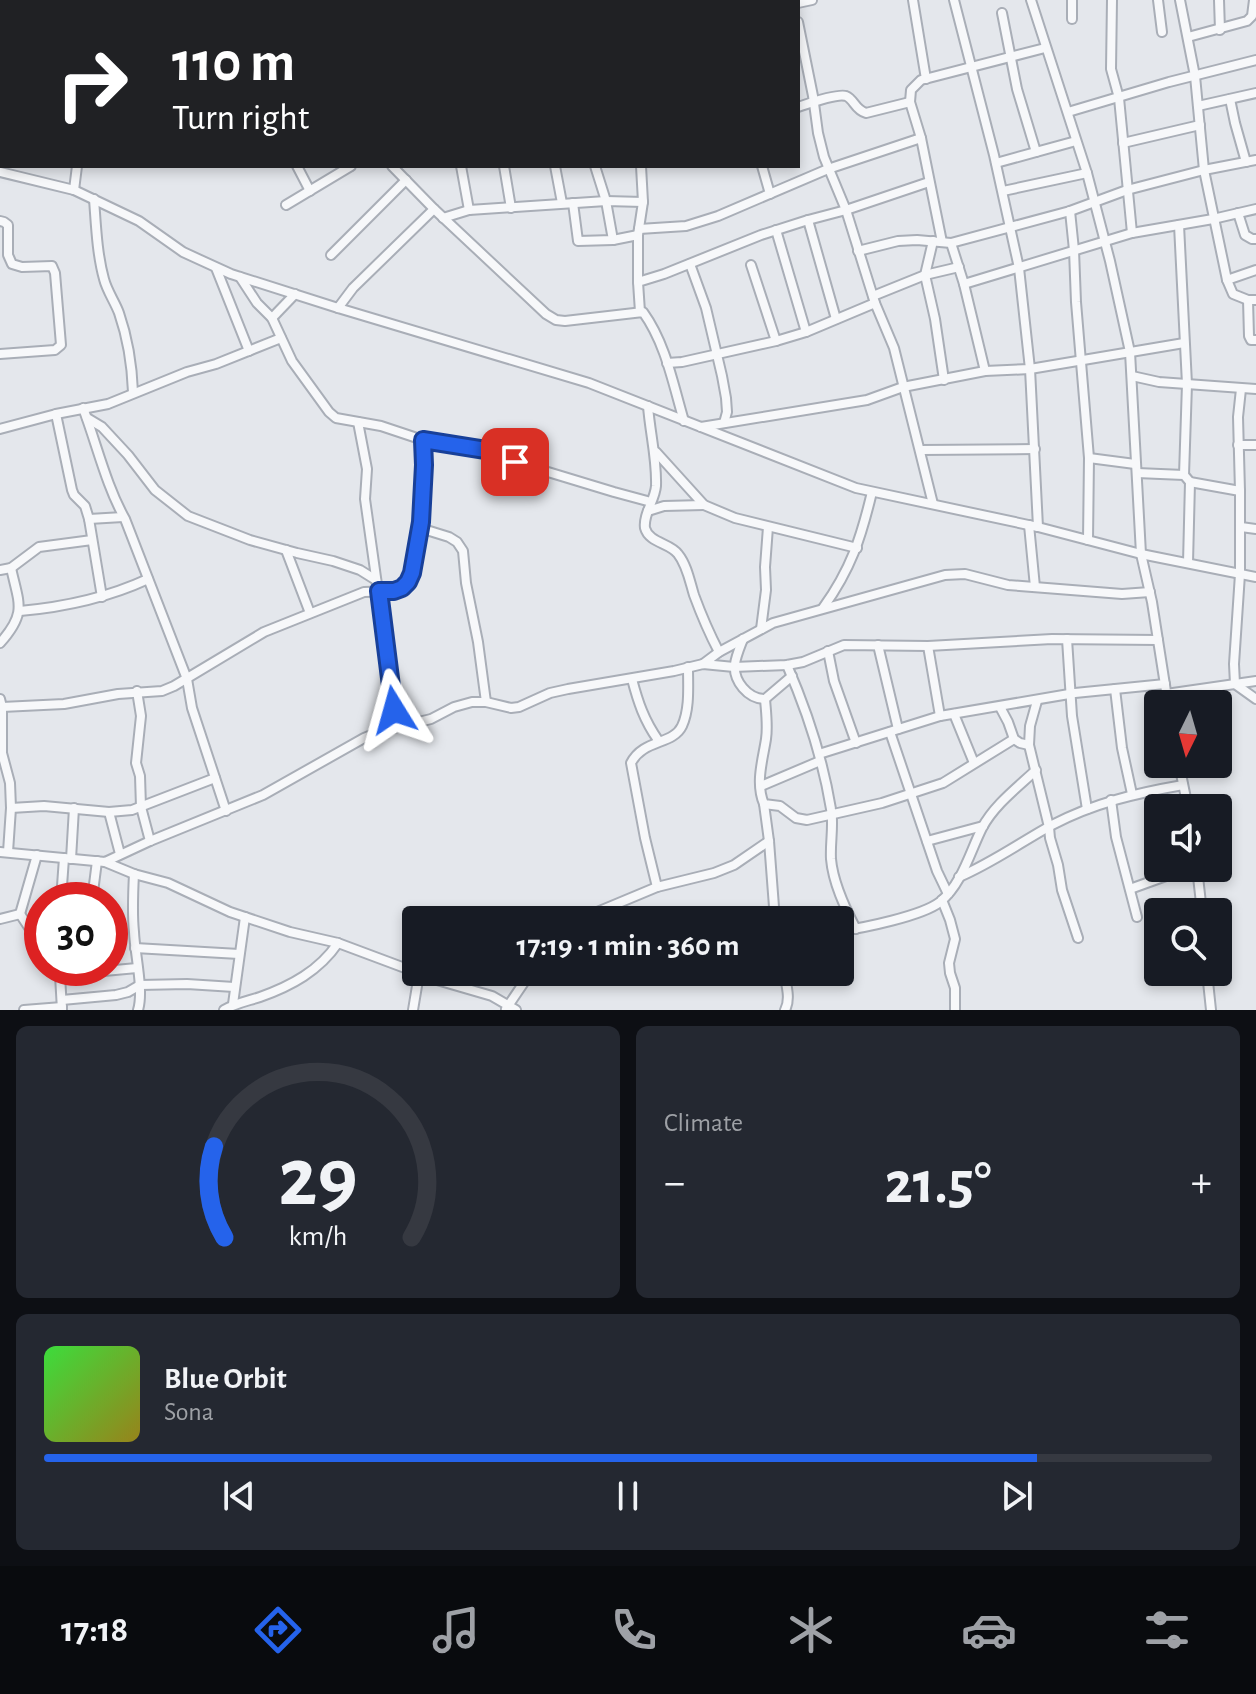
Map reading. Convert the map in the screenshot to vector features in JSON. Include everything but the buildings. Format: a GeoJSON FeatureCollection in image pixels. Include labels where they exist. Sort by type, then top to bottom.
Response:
{"type":"FeatureCollection","features":[{"type":"Feature","properties":{"kind":"street"},"geometry":{"type":"LineString","coordinates":[[913,0],[926,79]]}},
{"type":"Feature","properties":{"kind":"street"},"geometry":{"type":"LineString","coordinates":[[954,0],[1003,191],[1019,268],[1035,449],[1035,587]]}},
{"type":"Feature","properties":{"kind":"street"},"geometry":{"type":"LineString","coordinates":[[1031,0],[1087,173],[1130,352],[1141,554],[1166,689]]}},
{"type":"Feature","properties":{"kind":"street"},"geometry":{"type":"LineString","coordinates":[[1072,0],[1072,19]]}},
{"type":"Feature","properties":{"kind":"street"},"geometry":{"type":"LineString","coordinates":[[1112,0],[1111,69],[1119,98],[1132,233]]}},
{"type":"Feature","properties":{"kind":"street"},"geometry":{"type":"LineString","coordinates":[[1158,0],[1162,32]]}},
{"type":"Feature","properties":{"kind":"street"},"geometry":{"type":"LineString","coordinates":[[1180,0],[1195,76],[1204,170],[1213,219],[1233,294],[1252,300],[1249,336],[1251,340],[1256,340]]}},
{"type":"Feature","properties":{"kind":"street"},"geometry":{"type":"LineString","coordinates":[[1219,0],[1220,30]]}},
{"type":"Feature","properties":{"kind":"street"},"geometry":{"type":"LineString","coordinates":[[1188,37],[1247,21],[1252,16],[1254,0]]}},
{"type":"Feature","properties":{"kind":"street"},"geometry":{"type":"LineString","coordinates":[[1002,13],[1021,104],[1036,152]]}},
{"type":"Feature","properties":{"kind":"street"},"geometry":{"type":"LineString","coordinates":[[800,32],[818,133],[828,169],[846,210],[874,299],[894,348],[933,504]]}},
{"type":"Feature","properties":{"kind":"street"},"geometry":{"type":"LineString","coordinates":[[985,371],[959,267],[942,242],[910,95],[921,80],[1045,48]]}},
{"type":"Feature","properties":{"kind":"street"},"geometry":{"type":"LineString","coordinates":[[1068,112],[1256,60]]}},
{"type":"Feature","properties":{"kind":"street"},"geometry":{"type":"LineString","coordinates":[[1198,106],[1256,93]]}},
{"type":"Feature","properties":{"kind":"street"},"geometry":{"type":"LineString","coordinates":[[800,106],[845,96],[859,111],[866,113],[910,102]]}},
{"type":"Feature","properties":{"kind":"street"},"geometry":{"type":"LineString","coordinates":[[858,251],[898,241],[942,242],[1070,211],[1127,190],[1251,161],[1235,123],[1230,99]]}},
{"type":"Feature","properties":{"kind":"street"},"geometry":{"type":"LineString","coordinates":[[1123,143],[1200,125]]}},
{"type":"Feature","properties":{"kind":"street"},"geometry":{"type":"LineString","coordinates":[[573,203],[578,241],[613,240],[638,232],[686,226],[718,216],[828,169],[921,138]]}},
{"type":"Feature","properties":{"kind":"street"},"geometry":{"type":"LineString","coordinates":[[996,163],[1076,141]]}},
{"type":"Feature","properties":{"kind":"street"},"geometry":{"type":"LineString","coordinates":[[74,190],[77,168]]}},
{"type":"Feature","properties":{"kind":"street"},"geometry":{"type":"LineString","coordinates":[[298,168],[310,191]]}},
{"type":"Feature","properties":{"kind":"street"},"geometry":{"type":"LineString","coordinates":[[286,205],[348,168]]}},
{"type":"Feature","properties":{"kind":"street"},"geometry":{"type":"LineString","coordinates":[[394,168],[443,218],[556,320],[643,312],[657,333],[684,421]]}},
{"type":"Feature","properties":{"kind":"street"},"geometry":{"type":"LineString","coordinates":[[461,168],[469,210]]}},
{"type":"Feature","properties":{"kind":"street"},"geometry":{"type":"LineString","coordinates":[[504,168],[511,208]]}},
{"type":"Feature","properties":{"kind":"street"},"geometry":{"type":"LineString","coordinates":[[555,168],[562,203]]}},
{"type":"Feature","properties":{"kind":"street"},"geometry":{"type":"LineString","coordinates":[[596,168],[613,240]]}},
{"type":"Feature","properties":{"kind":"street"},"geometry":{"type":"LineString","coordinates":[[640,312],[638,232],[643,202],[641,168]]}},
{"type":"Feature","properties":{"kind":"street"},"geometry":{"type":"LineString","coordinates":[[763,168],[770,194]]}},
{"type":"Feature","properties":{"kind":"street"},"geometry":{"type":"LineString","coordinates":[[0,172],[74,190],[139,221],[183,252],[240,277],[589,383],[828,478],[872,492],[1256,577]]}},
{"type":"Feature","properties":{"kind":"street"},"geometry":{"type":"LineString","coordinates":[[1003,191],[1087,173]]}},
{"type":"Feature","properties":{"kind":"street"},"geometry":{"type":"LineString","coordinates":[[331,255],[406,180]]}},
{"type":"Feature","properties":{"kind":"street"},"geometry":{"type":"LineString","coordinates":[[638,282],[776,230],[929,182]]}},
{"type":"Feature","properties":{"kind":"street"},"geometry":{"type":"LineString","coordinates":[[94,199],[104,280],[127,341],[133,392]]}},
{"type":"Feature","properties":{"kind":"street"},"geometry":{"type":"LineString","coordinates":[[443,218],[469,210],[562,203],[643,202]]}},
{"type":"Feature","properties":{"kind":"street"},"geometry":{"type":"LineString","coordinates":[[338,308],[353,288],[434,209]]}},
{"type":"Feature","properties":{"kind":"street"},"geometry":{"type":"LineString","coordinates":[[964,284],[1132,233],[1256,209]]}},
{"type":"Feature","properties":{"kind":"street"},"geometry":{"type":"LineString","coordinates":[[1070,211],[1089,458],[1088,540]]}},
{"type":"Feature","properties":{"kind":"street"},"geometry":{"type":"LineString","coordinates":[[1238,213],[1245,235],[1256,239]]}},
{"type":"Feature","properties":{"kind":"street"},"geometry":{"type":"LineString","coordinates":[[808,220],[836,319]]}},
{"type":"Feature","properties":{"kind":"street"},"geometry":{"type":"LineString","coordinates":[[0,221],[8,225],[8,255],[12,264],[22,267],[52,266],[61,345],[55,350],[0,354]]}},
{"type":"Feature","properties":{"kind":"street"},"geometry":{"type":"LineString","coordinates":[[1179,225],[1187,384],[1188,563]]}},
{"type":"Feature","properties":{"kind":"street"},"geometry":{"type":"LineString","coordinates":[[776,230],[806,332]]}},
{"type":"Feature","properties":{"kind":"street"},"geometry":{"type":"LineString","coordinates":[[942,242],[925,275],[944,380]]}},
{"type":"Feature","properties":{"kind":"street"},"geometry":{"type":"LineString","coordinates":[[690,264],[706,308],[726,398],[724,423]]}},
{"type":"Feature","properties":{"kind":"street"},"geometry":{"type":"LineString","coordinates":[[751,265],[776,341]]}},
{"type":"Feature","properties":{"kind":"street"},"geometry":{"type":"LineString","coordinates":[[667,363],[806,332],[925,275],[959,267]]}},
{"type":"Feature","properties":{"kind":"street"},"geometry":{"type":"LineString","coordinates":[[216,268],[249,351]]}},
{"type":"Feature","properties":{"kind":"street"},"geometry":{"type":"LineString","coordinates":[[1227,280],[1256,270]]}},
{"type":"Feature","properties":{"kind":"street"},"geometry":{"type":"LineString","coordinates":[[240,277],[257,303],[272,318],[292,361],[336,418],[381,426],[423,440],[492,451],[515,462],[650,506],[704,505],[735,518],[857,548]]}},
{"type":"Feature","properties":{"kind":"street"},"geometry":{"type":"LineString","coordinates":[[272,318],[295,294]]}},
{"type":"Feature","properties":{"kind":"street"},"geometry":{"type":"LineString","coordinates":[[0,429],[108,404],[281,338]]}},
{"type":"Feature","properties":{"kind":"street"},"geometry":{"type":"LineString","coordinates":[[700,427],[867,400],[903,387],[985,371],[1030,369],[1184,343]]}},
{"type":"Feature","properties":{"kind":"street"},"geometry":{"type":"LineString","coordinates":[[1132,376],[1159,382],[1256,389]]}},
{"type":"Feature","properties":{"kind":"street"},"geometry":{"type":"LineString","coordinates":[[1235,684],[1241,527],[1238,417],[1241,389]]}},
{"type":"Feature","properties":{"kind":"street"},"geometry":{"type":"LineString","coordinates":[[648,406],[655,451],[656,490],[646,530],[658,542],[676,551],[682,559],[719,652]]}},
{"type":"Feature","properties":{"kind":"street"},"geometry":{"type":"LineString","coordinates":[[83,408],[114,499],[187,679],[192,708],[226,811]]}},
{"type":"Feature","properties":{"kind":"street"},"geometry":{"type":"LineString","coordinates":[[56,414],[72,490],[85,506],[89,519],[102,597]]}},
{"type":"Feature","properties":{"kind":"street"},"geometry":{"type":"LineString","coordinates":[[87,418],[102,427],[155,490],[188,516],[250,540],[360,570],[376,580]]}},
{"type":"Feature","properties":{"kind":"street"},"geometry":{"type":"LineString","coordinates":[[358,422],[367,469],[365,499],[397,727]]}},
{"type":"Feature","properties":{"kind":"street"},"geometry":{"type":"LineString","coordinates":[[402,967],[338,943],[245,917],[168,883],[101,862],[4,852],[11,813],[10,783],[2,753],[1,703],[64,704],[137,691],[162,691],[264,632],[364,592],[402,588],[412,573],[420,528],[423,440]]}},
{"type":"Feature","properties":{"kind":"street"},"geometry":{"type":"LineString","coordinates":[[1238,445],[1256,445]]}},
{"type":"Feature","properties":{"kind":"street"},"geometry":{"type":"LineString","coordinates":[[921,450],[1035,449]]}},
{"type":"Feature","properties":{"kind":"street"},"geometry":{"type":"LineString","coordinates":[[655,451],[704,505]]}},
{"type":"Feature","properties":{"kind":"street"},"geometry":{"type":"LineString","coordinates":[[1089,458],[1240,491]]}},
{"type":"Feature","properties":{"kind":"street"},"geometry":{"type":"LineString","coordinates":[[656,490],[664,506]]}},
{"type":"Feature","properties":{"kind":"street"},"geometry":{"type":"LineString","coordinates":[[822,608],[857,548],[872,492]]}},
{"type":"Feature","properties":{"kind":"street"},"geometry":{"type":"LineString","coordinates":[[89,519],[123,517]]}},
{"type":"Feature","properties":{"kind":"street"},"geometry":{"type":"LineString","coordinates":[[761,629],[768,527]]}},
{"type":"Feature","properties":{"kind":"street"},"geometry":{"type":"LineString","coordinates":[[1241,527],[1256,529]]}},
{"type":"Feature","properties":{"kind":"street"},"geometry":{"type":"LineString","coordinates":[[420,528],[449,537],[463,551],[486,702]]}},
{"type":"Feature","properties":{"kind":"street"},"geometry":{"type":"LineString","coordinates":[[0,570],[11,568],[39,547],[92,540]]}},
{"type":"Feature","properties":{"kind":"street"},"geometry":{"type":"LineString","coordinates":[[286,550],[310,613]]}},
{"type":"Feature","properties":{"kind":"street"},"geometry":{"type":"LineString","coordinates":[[0,643],[13,628],[20,611],[11,568]]}},
{"type":"Feature","properties":{"kind":"street"},"geometry":{"type":"LineString","coordinates":[[703,664],[773,623],[945,575],[965,574],[1008,585],[1122,594],[1150,592]]}},
{"type":"Feature","properties":{"kind":"street"},"geometry":{"type":"LineString","coordinates":[[20,611],[47,609],[102,597],[148,579]]}},
{"type":"Feature","properties":{"kind":"street"},"geometry":{"type":"LineString","coordinates":[[743,639],[734,667],[740,685],[749,694],[765,699],[792,676]]}},
{"type":"Feature","properties":{"kind":"street"},"geometry":{"type":"LineString","coordinates":[[101,862],[276,789],[364,738],[431,719],[463,704],[486,702],[519,707],[550,693],[703,664],[734,667],[803,662],[844,645],[928,646],[1067,639],[1158,640]]}},
{"type":"Feature","properties":{"kind":"street"},"geometry":{"type":"LineString","coordinates":[[1067,639],[1070,694],[1087,809]]}},
{"type":"Feature","properties":{"kind":"street"},"geometry":{"type":"LineString","coordinates":[[878,645],[894,730],[955,939],[949,963],[955,988],[955,1010]]}},
{"type":"Feature","properties":{"kind":"street"},"geometry":{"type":"LineString","coordinates":[[928,646],[940,716]]}},
{"type":"Feature","properties":{"kind":"street"},"geometry":{"type":"LineString","coordinates":[[828,651],[834,681],[856,743]]}},
{"type":"Feature","properties":{"kind":"street"},"geometry":{"type":"LineString","coordinates":[[787,665],[820,757],[832,814],[831,862],[839,893],[856,929],[938,904],[969,859],[983,826],[997,807],[1036,770]]}},
{"type":"Feature","properties":{"kind":"street"},"geometry":{"type":"LineString","coordinates":[[657,887],[631,763],[641,751],[658,740],[677,734],[683,724],[688,667]]}},
{"type":"Feature","properties":{"kind":"street"},"geometry":{"type":"LineString","coordinates":[[632,679],[643,715],[658,740]]}},
{"type":"Feature","properties":{"kind":"street"},"geometry":{"type":"LineString","coordinates":[[761,786],[820,757],[940,716],[1115,689],[1166,689],[1256,681]]}},
{"type":"Feature","properties":{"kind":"street"},"geometry":{"type":"LineString","coordinates":[[1235,684],[1256,699]]}},
{"type":"Feature","properties":{"kind":"street"},"geometry":{"type":"LineString","coordinates":[[1115,689],[1122,748],[1132,794]]}},
{"type":"Feature","properties":{"kind":"street"},"geometry":{"type":"LineString","coordinates":[[137,691],[141,716],[136,763],[140,776],[141,807],[150,841]]}},
{"type":"Feature","properties":{"kind":"street"},"geometry":{"type":"LineString","coordinates":[[765,699],[767,730],[762,754],[761,798],[769,841],[774,906]]}},
{"type":"Feature","properties":{"kind":"street"},"geometry":{"type":"LineString","coordinates":[[1037,701],[1030,726],[1029,745],[1062,890],[1078,938]]}},
{"type":"Feature","properties":{"kind":"street"},"geometry":{"type":"LineString","coordinates":[[1000,707],[1014,739],[1029,745]]}},
{"type":"Feature","properties":{"kind":"street"},"geometry":{"type":"LineString","coordinates":[[954,714],[974,763]]}},
{"type":"Feature","properties":{"kind":"street"},"geometry":{"type":"LineString","coordinates":[[764,804],[780,806],[796,818],[820,819],[943,783],[1014,739]]}},
{"type":"Feature","properties":{"kind":"street"},"geometry":{"type":"LineString","coordinates":[[0,815],[74,808],[109,812],[132,810],[215,778]]}},
{"type":"Feature","properties":{"kind":"street"},"geometry":{"type":"LineString","coordinates":[[1182,778],[1185,794]]}},
{"type":"Feature","properties":{"kind":"street"},"geometry":{"type":"LineString","coordinates":[[958,877],[1087,809],[1132,794],[1183,785]]}},
{"type":"Feature","properties":{"kind":"street"},"geometry":{"type":"LineString","coordinates":[[1111,800],[1116,837],[1137,917]]}},
{"type":"Feature","properties":{"kind":"street"},"geometry":{"type":"LineString","coordinates":[[64,882],[74,808]]}},
{"type":"Feature","properties":{"kind":"street"},"geometry":{"type":"LineString","coordinates":[[109,812],[120,854]]}},
{"type":"Feature","properties":{"kind":"street"},"geometry":{"type":"LineString","coordinates":[[927,841],[983,826]]}},
{"type":"Feature","properties":{"kind":"street"},"geometry":{"type":"LineString","coordinates":[[612,906],[657,887],[734,865],[769,841]]}},
{"type":"Feature","properties":{"kind":"street"},"geometry":{"type":"LineString","coordinates":[[24,920],[20,914],[37,855]]}},
{"type":"Feature","properties":{"kind":"street"},"geometry":{"type":"LineString","coordinates":[[96,882],[101,862]]}},
{"type":"Feature","properties":{"kind":"street"},"geometry":{"type":"LineString","coordinates":[[134,874],[132,902],[140,985],[138,1010]]}},
{"type":"Feature","properties":{"kind":"street"},"geometry":{"type":"LineString","coordinates":[[1130,889],[1149,882]]}},
{"type":"Feature","properties":{"kind":"street"},"geometry":{"type":"LineString","coordinates":[[0,919],[20,914]]}},
{"type":"Feature","properties":{"kind":"street"},"geometry":{"type":"LineString","coordinates":[[233,1004],[245,917]]}},
{"type":"Feature","properties":{"kind":"street"},"geometry":{"type":"LineString","coordinates":[[224,1010],[233,1004],[259,998],[309,974],[338,943]]}},
{"type":"Feature","properties":{"kind":"street"},"geometry":{"type":"LineString","coordinates":[[135,948],[239,954]]}},
{"type":"Feature","properties":{"kind":"street"},"geometry":{"type":"LineString","coordinates":[[128,968],[137,968]]}},
{"type":"Feature","properties":{"kind":"street"},"geometry":{"type":"LineString","coordinates":[[24,1010],[116,995],[140,985],[234,987]]}},
{"type":"Feature","properties":{"kind":"street"},"geometry":{"type":"LineString","coordinates":[[60,986],[62,1006]]}},
{"type":"Feature","properties":{"kind":"street"},"geometry":{"type":"LineString","coordinates":[[413,1010],[417,986]]}},
{"type":"Feature","properties":{"kind":"street"},"geometry":{"type":"LineString","coordinates":[[459,986],[492,996],[510,1009],[523,986]]}},
{"type":"Feature","properties":{"kind":"street"},"geometry":{"type":"LineString","coordinates":[[785,1010],[788,1005],[786,986]]}},
{"type":"Feature","properties":{"kind":"street"},"geometry":{"type":"LineString","coordinates":[[1208,986],[1211,1010]]}},
{"type":"Feature","properties":{"kind":"route"},"geometry":{"type":"LineString","coordinates":[[394,710],[379,591],[402,588],[412,573],[421,522],[423,440],[492,451],[515,462]]}}]}
